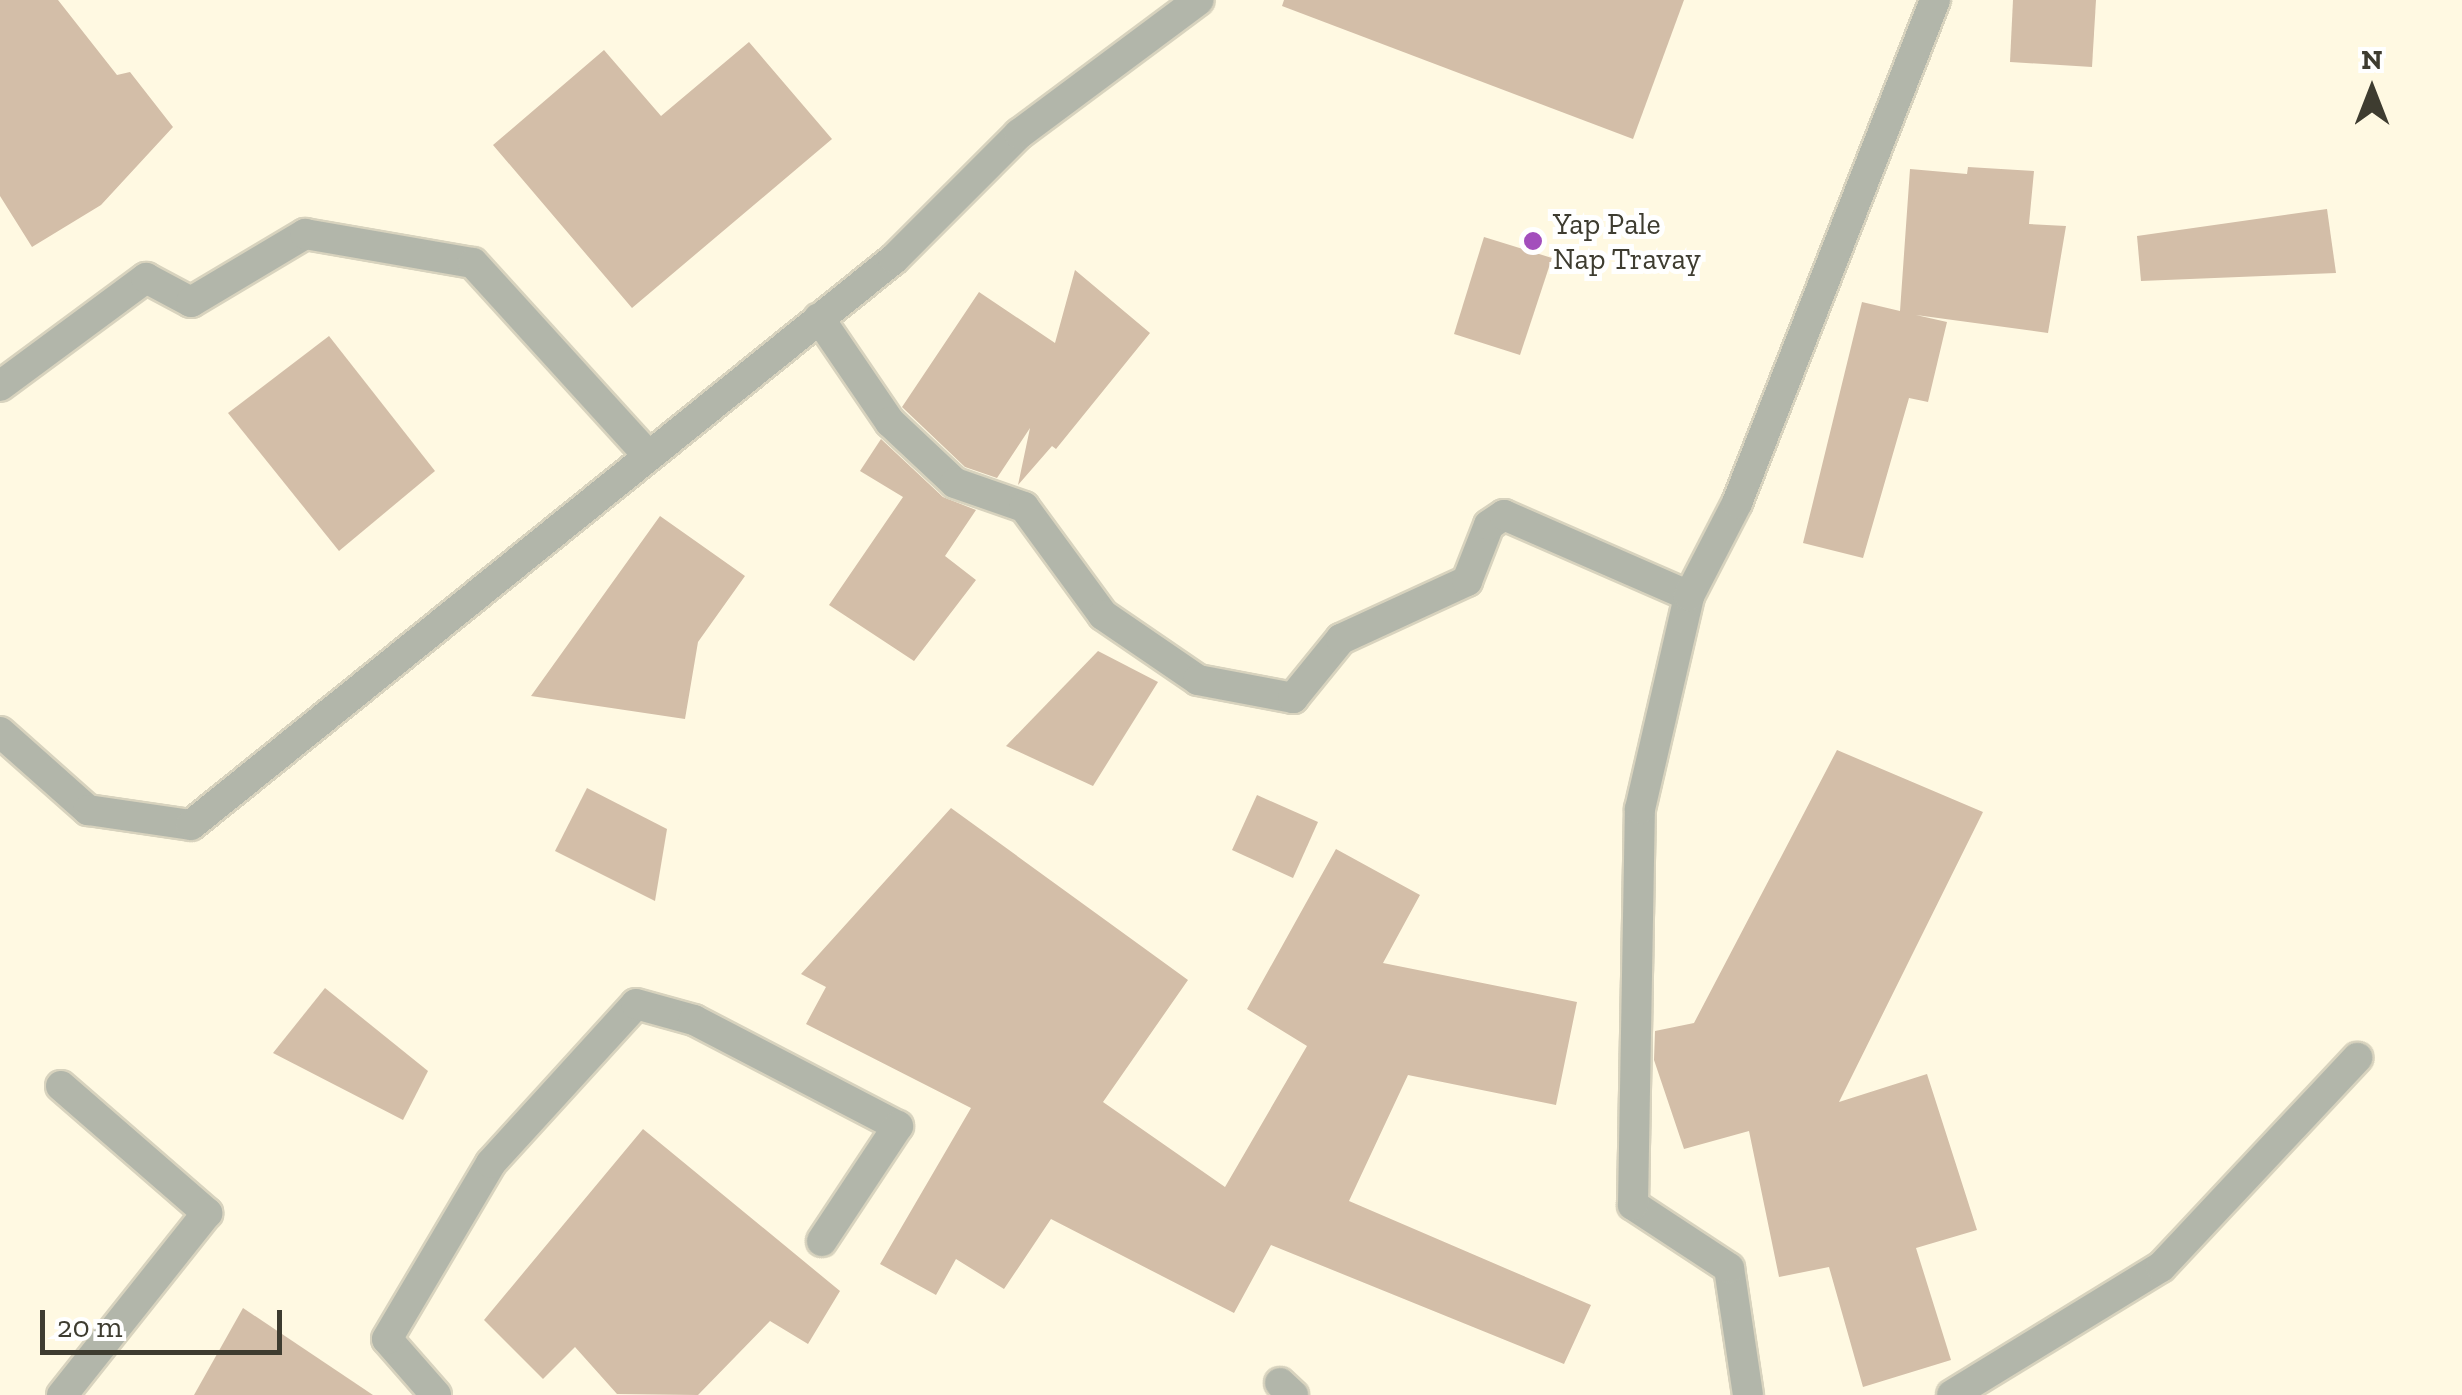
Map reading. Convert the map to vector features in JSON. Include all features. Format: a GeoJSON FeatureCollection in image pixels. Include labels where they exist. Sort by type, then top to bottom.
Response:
{"type":"FeatureCollection","features":[{"type":"Feature","properties":{"kind":"street"},"geometry":{"type":"LineString","coordinates":[[0,732],[88,810],[191,824],[894,260],[1019,134],[1199,0]]}},
{"type":"Feature","properties":{"kind":"street"},"geometry":{"type":"LineString","coordinates":[[1748,1395],[1730,1268],[1633,1205],[1640,808],[1689,596],[1737,502],[1935,0]]}},
{"type":"Feature","properties":{"kind":"street"},"geometry":{"type":"LineString","coordinates":[[0,386],[146,278],[191,302],[305,234],[473,264],[648,454]]}},
{"type":"Feature","properties":{"kind":"street"},"geometry":{"type":"LineString","coordinates":[[819,318],[890,422],[955,482],[1024,506],[1103,615],[1198,680],[1293,698],[1341,639],[1467,582],[1489,525],[1504,515],[1689,596]]}},
{"type":"Feature","properties":{"kind":"street"},"geometry":{"type":"LineString","coordinates":[[436,1395],[388,1339],[490,1162],[636,1004],[694,1020],[898,1126],[822,1241]]}},
{"type":"Feature","properties":{"kind":"street"},"geometry":{"type":"LineString","coordinates":[[1952,1395],[2161,1267],[2357,1058]]}},
{"type":"Feature","properties":{"kind":"street"},"geometry":{"type":"LineString","coordinates":[[62,1086],[206,1213],[62,1395]]}},
{"type":"Feature","properties":{"kind":"building"},"geometry":{"type":"Polygon","coordinates":[[[0,0],[58,0],[117,75],[130,72],[173,127],[101,205],[32,247],[0,196],[0,0]]]}},
{"type":"Feature","properties":{"kind":"building"},"geometry":{"type":"Polygon","coordinates":[[[1284,0],[1684,0],[1633,139],[1282,6],[1284,0]]]}},
{"type":"Feature","properties":{"kind":"building"},"geometry":{"type":"Polygon","coordinates":[[[2013,0],[2096,0],[2092,67],[2010,62],[2013,0]]]}},
{"type":"Feature","properties":{"kind":"building"},"geometry":{"type":"Polygon","coordinates":[[[749,42],[832,139],[632,308],[493,145],[604,50],[661,116],[749,42]]]}},
{"type":"Feature","properties":{"kind":"building"},"geometry":{"type":"Polygon","coordinates":[[[1968,167],[2034,171],[2029,224],[2066,226],[2048,333],[1916,315],[1947,322],[1928,402],[1909,398],[1863,558],[1803,543],[1862,302],[1900,311],[1910,169],[1967,174],[1968,167]]]}},
{"type":"Feature","properties":{"kind":"building"},"geometry":{"type":"Polygon","coordinates":[[[2327,209],[2336,273],[2141,281],[2137,236],[2327,209]]]}},
{"type":"Feature","properties":{"kind":"building"},"geometry":{"type":"Polygon","coordinates":[[[1484,237],[1552,258],[1520,355],[1454,334],[1484,237]]]}},
{"type":"Feature","properties":{"kind":"building"},"geometry":{"type":"Polygon","coordinates":[[[1075,270],[1150,333],[1056,449],[1052,446],[1018,485],[1030,428],[997,478],[965,467],[902,407],[979,292],[1055,343],[1075,270]]]}},
{"type":"Feature","properties":{"kind":"building"},"geometry":{"type":"Polygon","coordinates":[[[329,336],[435,471],[339,551],[228,413],[329,336]]]}},
{"type":"Feature","properties":{"kind":"building"},"geometry":{"type":"Polygon","coordinates":[[[881,439],[943,497],[976,510],[945,556],[976,580],[914,661],[829,605],[903,497],[860,471],[881,439]]]}},
{"type":"Feature","properties":{"kind":"building"},"geometry":{"type":"Polygon","coordinates":[[[660,516],[745,576],[698,642],[685,719],[531,696],[660,516]]]}},
{"type":"Feature","properties":{"kind":"building"},"geometry":{"type":"Polygon","coordinates":[[[1098,651],[1158,682],[1093,786],[1006,746],[1098,651]]]}},
{"type":"Feature","properties":{"kind":"building"},"geometry":{"type":"Polygon","coordinates":[[[1837,750],[1983,812],[1839,1102],[1927,1074],[1977,1230],[1916,1248],[1951,1360],[1863,1387],[1829,1267],[1779,1277],[1749,1131],[1684,1149],[1654,1060],[1655,1031],[1694,1023],[1837,750]]]}},
{"type":"Feature","properties":{"kind":"building"},"geometry":{"type":"Polygon","coordinates":[[[587,788],[667,829],[655,901],[555,851],[587,788]]]}},
{"type":"Feature","properties":{"kind":"building"},"geometry":{"type":"Polygon","coordinates":[[[1257,795],[1318,822],[1293,878],[1232,850],[1257,795]]]}},
{"type":"Feature","properties":{"kind":"building"},"geometry":{"type":"Polygon","coordinates":[[[951,808],[1188,980],[1103,1102],[1225,1187],[1307,1046],[1247,1009],[1336,849],[1420,895],[1383,963],[1577,1002],[1556,1105],[1408,1075],[1349,1201],[1591,1305],[1564,1364],[1271,1245],[1234,1313],[1051,1219],[1004,1289],[956,1259],[936,1295],[880,1264],[971,1108],[806,1024],[826,987],[801,974],[951,808]]]}},
{"type":"Feature","properties":{"kind":"building"},"geometry":{"type":"Polygon","coordinates":[[[325,988],[428,1071],[403,1120],[273,1053],[325,988]]]}},
{"type":"Feature","properties":{"kind":"building"},"geometry":{"type":"Polygon","coordinates":[[[643,1129],[840,1291],[808,1344],[770,1321],[698,1395],[617,1394],[575,1347],[543,1379],[484,1320],[643,1129]]]}},
{"type":"Feature","properties":{"kind":"building"},"geometry":{"type":"Polygon","coordinates":[[[243,1308],[373,1395],[194,1395],[243,1308]]]}},
{"type":"Feature","properties":{"kind":"place","name":"Yap Pale Nap Travay"},"geometry":{"type":"Point","coordinates":[1533,241]}}]}
